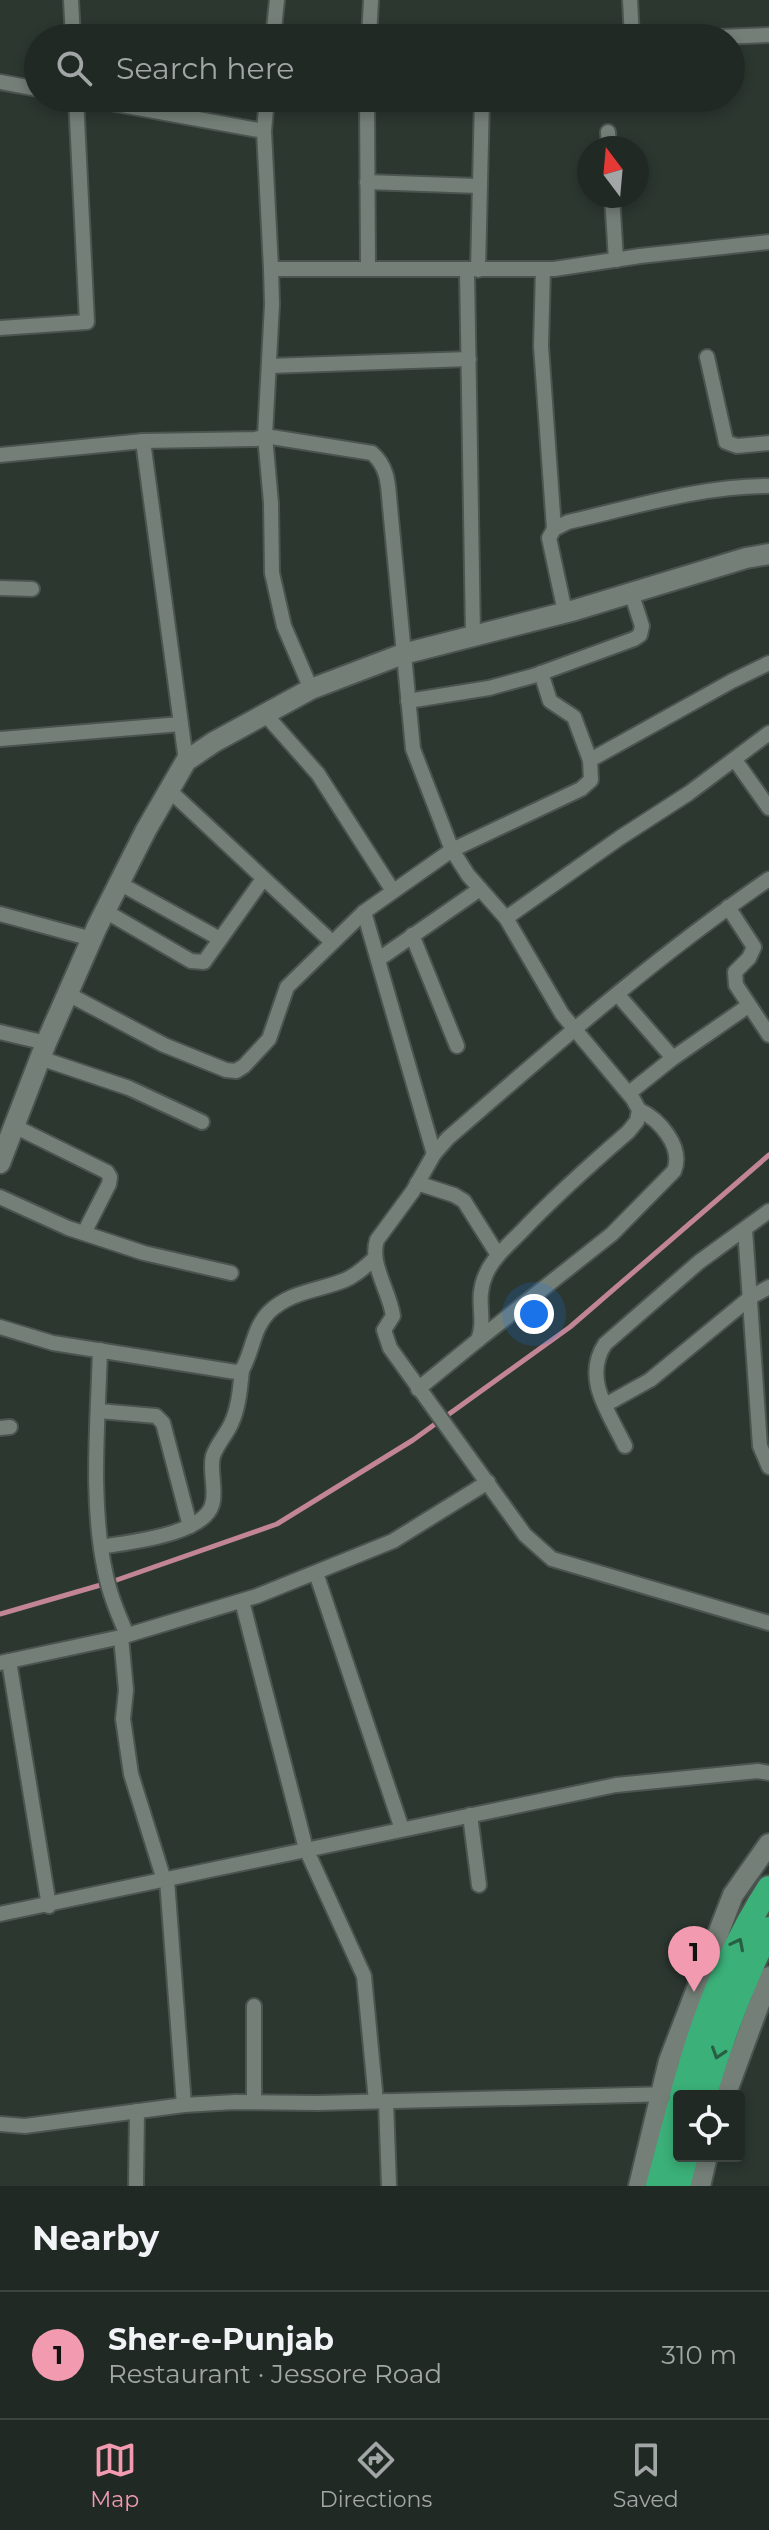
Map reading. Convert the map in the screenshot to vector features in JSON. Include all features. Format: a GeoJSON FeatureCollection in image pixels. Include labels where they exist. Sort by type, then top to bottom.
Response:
{"type":"FeatureCollection","features":[{"type":"Feature","properties":{"kind":"highway"},"geometry":{"type":"LineString","coordinates":[[684,2090],[706,2015],[726,1968],[769,1888]]}},
{"type":"Feature","properties":{"kind":"highway"},"geometry":{"type":"LineString","coordinates":[[687,2090],[725,2031],[750,1966],[769,1929]]}},
{"type":"Feature","properties":{"kind":"highway"},"geometry":{"type":"LineString","coordinates":[[658,2186],[673,2131]]}},
{"type":"Feature","properties":{"kind":"highway"},"geometry":{"type":"LineString","coordinates":[[678,2186],[684,2162]]}},
{"type":"Feature","properties":{"kind":"street"},"geometry":{"type":"LineString","coordinates":[[71,0],[72,24]]}},
{"type":"Feature","properties":{"kind":"street"},"geometry":{"type":"LineString","coordinates":[[274,24],[277,0]]}},
{"type":"Feature","properties":{"kind":"street"},"geometry":{"type":"LineString","coordinates":[[370,24],[371,0]]}},
{"type":"Feature","properties":{"kind":"street"},"geometry":{"type":"LineString","coordinates":[[630,0],[631,24]]}},
{"type":"Feature","properties":{"kind":"street"},"geometry":{"type":"LineString","coordinates":[[745,36],[769,35]]}},
{"type":"Feature","properties":{"kind":"street"},"geometry":{"type":"LineString","coordinates":[[0,82],[24,86]]}},
{"type":"Feature","properties":{"kind":"street"},"geometry":{"type":"LineString","coordinates":[[0,328],[87,322],[77,112]]}},
{"type":"Feature","properties":{"kind":"street"},"geometry":{"type":"LineString","coordinates":[[160,112],[264,131]]}},
{"type":"Feature","properties":{"kind":"street"},"geometry":{"type":"LineString","coordinates":[[266,112],[271,269],[265,436],[271,503],[272,573],[284,626],[311,689]]}},
{"type":"Feature","properties":{"kind":"street"},"geometry":{"type":"LineString","coordinates":[[367,112],[368,269]]}},
{"type":"Feature","properties":{"kind":"street"},"geometry":{"type":"LineString","coordinates":[[473,636],[469,359],[482,112]]}},
{"type":"Feature","properties":{"kind":"street"},"geometry":{"type":"LineString","coordinates":[[608,132],[608,136]]}},
{"type":"Feature","properties":{"kind":"street"},"geometry":{"type":"LineString","coordinates":[[367,182],[479,186]]}},
{"type":"Feature","properties":{"kind":"street"},"geometry":{"type":"LineString","coordinates":[[613,208],[616,260]]}},
{"type":"Feature","properties":{"kind":"street"},"geometry":{"type":"LineString","coordinates":[[271,269],[543,269],[769,242]]}},
{"type":"Feature","properties":{"kind":"street"},"geometry":{"type":"LineString","coordinates":[[543,269],[541,346],[554,529],[549,538],[565,612]]}},
{"type":"Feature","properties":{"kind":"street"},"geometry":{"type":"LineString","coordinates":[[707,357],[726,442],[737,446],[769,443]]}},
{"type":"Feature","properties":{"kind":"street"},"geometry":{"type":"LineString","coordinates":[[269,366],[469,359]]}},
{"type":"Feature","properties":{"kind":"street"},"geometry":{"type":"LineString","coordinates":[[0,455],[143,441],[256,439],[265,436],[372,453],[386,472],[413,749],[452,850],[506,918],[562,1014],[629,1093],[639,1110],[657,1121],[664,1130],[673,1146],[677,1165],[612,1234],[418,1389]]}},
{"type":"Feature","properties":{"kind":"street"},"geometry":{"type":"LineString","coordinates":[[143,441],[186,761]]}},
{"type":"Feature","properties":{"kind":"street"},"geometry":{"type":"LineString","coordinates":[[554,529],[568,522],[697,492],[737,486],[769,486]]}},
{"type":"Feature","properties":{"kind":"street"},"geometry":{"type":"LineString","coordinates":[[0,1163],[43,1050],[92,939],[186,761],[214,742],[311,689],[403,654],[769,554]]}},
{"type":"Feature","properties":{"kind":"street"},"geometry":{"type":"LineString","coordinates":[[0,588],[32,589]]}},
{"type":"Feature","properties":{"kind":"street"},"geometry":{"type":"LineString","coordinates":[[408,701],[489,688],[541,673],[640,635],[642,626],[631,592]]}},
{"type":"Feature","properties":{"kind":"street"},"geometry":{"type":"LineString","coordinates":[[590,760],[769,663]]}},
{"type":"Feature","properties":{"kind":"street"},"geometry":{"type":"LineString","coordinates":[[68,994],[164,1045],[226,1070],[236,1071],[244,1066],[269,1039],[287,987],[364,912],[452,850],[581,789],[591,780],[590,760],[574,717],[550,701],[541,673]]}},
{"type":"Feature","properties":{"kind":"street"},"geometry":{"type":"LineString","coordinates":[[265,714],[318,774],[393,891]]}},
{"type":"Feature","properties":{"kind":"street"},"geometry":{"type":"LineString","coordinates":[[0,739],[181,724]]}},
{"type":"Feature","properties":{"kind":"street"},"geometry":{"type":"LineString","coordinates":[[506,918],[735,760],[769,733]]}},
{"type":"Feature","properties":{"kind":"street"},"geometry":{"type":"LineString","coordinates":[[735,760],[769,808]]}},
{"type":"Feature","properties":{"kind":"street"},"geometry":{"type":"LineString","coordinates":[[169,790],[332,942]]}},
{"type":"Feature","properties":{"kind":"street"},"geometry":{"type":"LineString","coordinates":[[105,911],[198,962],[204,962],[263,879]]}},
{"type":"Feature","properties":{"kind":"street"},"geometry":{"type":"LineString","coordinates":[[769,879],[728,907],[618,995],[459,1128],[434,1154],[377,1240],[375,1258],[393,1316],[384,1330],[385,1337],[418,1389],[525,1535],[552,1559],[769,1623]]}},
{"type":"Feature","properties":{"kind":"street"},"geometry":{"type":"LineString","coordinates":[[119,883],[220,939]]}},
{"type":"Feature","properties":{"kind":"street"},"geometry":{"type":"LineString","coordinates":[[379,959],[480,889]]}},
{"type":"Feature","properties":{"kind":"street"},"geometry":{"type":"LineString","coordinates":[[728,907],[754,947],[753,953],[738,967],[734,978],[748,1006],[769,1035]]}},
{"type":"Feature","properties":{"kind":"street"},"geometry":{"type":"LineString","coordinates":[[364,912],[434,1154]]}},
{"type":"Feature","properties":{"kind":"street"},"geometry":{"type":"LineString","coordinates":[[0,914],[92,939]]}},
{"type":"Feature","properties":{"kind":"street"},"geometry":{"type":"LineString","coordinates":[[412,935],[457,1046]]}},
{"type":"Feature","properties":{"kind":"street"},"geometry":{"type":"LineString","coordinates":[[618,995],[673,1058]]}},
{"type":"Feature","properties":{"kind":"street"},"geometry":{"type":"LineString","coordinates":[[629,1093],[748,1006]]}},
{"type":"Feature","properties":{"kind":"street"},"geometry":{"type":"LineString","coordinates":[[0,1032],[202,1122]]}},
{"type":"Feature","properties":{"kind":"street"},"geometry":{"type":"LineString","coordinates":[[478,1340],[482,1330],[481,1287],[498,1255],[558,1193],[628,1132],[637,1121],[639,1110]]}},
{"type":"Feature","properties":{"kind":"street"},"geometry":{"type":"LineString","coordinates":[[14,1126],[107,1172],[109,1184],[84,1233]]}},
{"type":"Feature","properties":{"kind":"street"},"geometry":{"type":"LineString","coordinates":[[417,1183],[464,1201],[498,1255]]}},
{"type":"Feature","properties":{"kind":"street"},"geometry":{"type":"LineString","coordinates":[[0,1197],[84,1233],[144,1253],[231,1273]]}},
{"type":"Feature","properties":{"kind":"street"},"geometry":{"type":"LineString","coordinates":[[625,1446],[597,1389],[595,1370],[599,1353],[605,1344],[699,1262],[769,1211]]}},
{"type":"Feature","properties":{"kind":"street"},"geometry":{"type":"LineString","coordinates":[[745,1229],[751,1297],[762,1354],[764,1421],[760,1446],[768,1463]]}},
{"type":"Feature","properties":{"kind":"street"},"geometry":{"type":"LineString","coordinates":[[101,1547],[171,1533],[206,1517],[213,1504],[214,1454],[231,1425],[239,1401],[242,1370],[256,1331],[269,1313],[305,1291],[344,1281],[375,1258]]}},
{"type":"Feature","properties":{"kind":"street"},"geometry":{"type":"LineString","coordinates":[[605,1405],[650,1380],[751,1297],[769,1287]]}},
{"type":"Feature","properties":{"kind":"street"},"geometry":{"type":"LineString","coordinates":[[0,1327],[53,1343],[226,1372],[242,1370]]}},
{"type":"Feature","properties":{"kind":"street"},"geometry":{"type":"LineString","coordinates":[[100,1350],[101,1547],[105,1573],[124,1636],[126,1690],[123,1719],[128,1760],[166,1880],[184,2105]]}},
{"type":"Feature","properties":{"kind":"street"},"geometry":{"type":"LineString","coordinates":[[99,1411],[156,1416],[163,1423],[190,1526]]}},
{"type":"Feature","properties":{"kind":"street"},"geometry":{"type":"LineString","coordinates":[[49,1906],[4,1662],[124,1636],[242,1601],[393,1541],[488,1482]]}},
{"type":"Feature","properties":{"kind":"street"},"geometry":{"type":"LineString","coordinates":[[316,1573],[402,1829]]}},
{"type":"Feature","properties":{"kind":"street"},"geometry":{"type":"LineString","coordinates":[[242,1601],[306,1849],[364,1976],[389,2186]]}},
{"type":"Feature","properties":{"kind":"street"},"geometry":{"type":"LineString","coordinates":[[0,1914],[616,1785],[758,1771],[769,1773]]}},
{"type":"Feature","properties":{"kind":"street"},"geometry":{"type":"LineString","coordinates":[[470,1815],[479,1885]]}},
{"type":"Feature","properties":{"kind":"street"},"geometry":{"type":"LineString","coordinates":[[679,2090],[669,2061],[733,1895],[769,1844]]}},
{"type":"Feature","properties":{"kind":"street"},"geometry":{"type":"LineString","coordinates":[[727,2090],[769,1977]]}},
{"type":"Feature","properties":{"kind":"street"},"geometry":{"type":"LineString","coordinates":[[254,2006],[254,2102]]}},
{"type":"Feature","properties":{"kind":"street"},"geometry":{"type":"LineString","coordinates":[[0,2124],[25,2126],[184,2105],[254,2102],[673,2098]]}},
{"type":"Feature","properties":{"kind":"street"},"geometry":{"type":"LineString","coordinates":[[136,2186],[137,2111]]}},
{"type":"Feature","properties":{"kind":"street"},"geometry":{"type":"LineString","coordinates":[[639,2186],[673,2116]]}},
{"type":"Feature","properties":{"kind":"street"},"geometry":{"type":"LineString","coordinates":[[700,2186],[706,2162]]}},
{"type":"Feature","properties":{"kind":"waterway"},"geometry":{"type":"LineString","coordinates":[[0,1614],[111,1582],[277,1524],[413,1440],[570,1327],[769,1155]]}},
{"type":"Feature","properties":{"kind":"place","name":"Sher-e-Punjab"},"geometry":{"type":"Point","coordinates":[694,1992]}}]}
